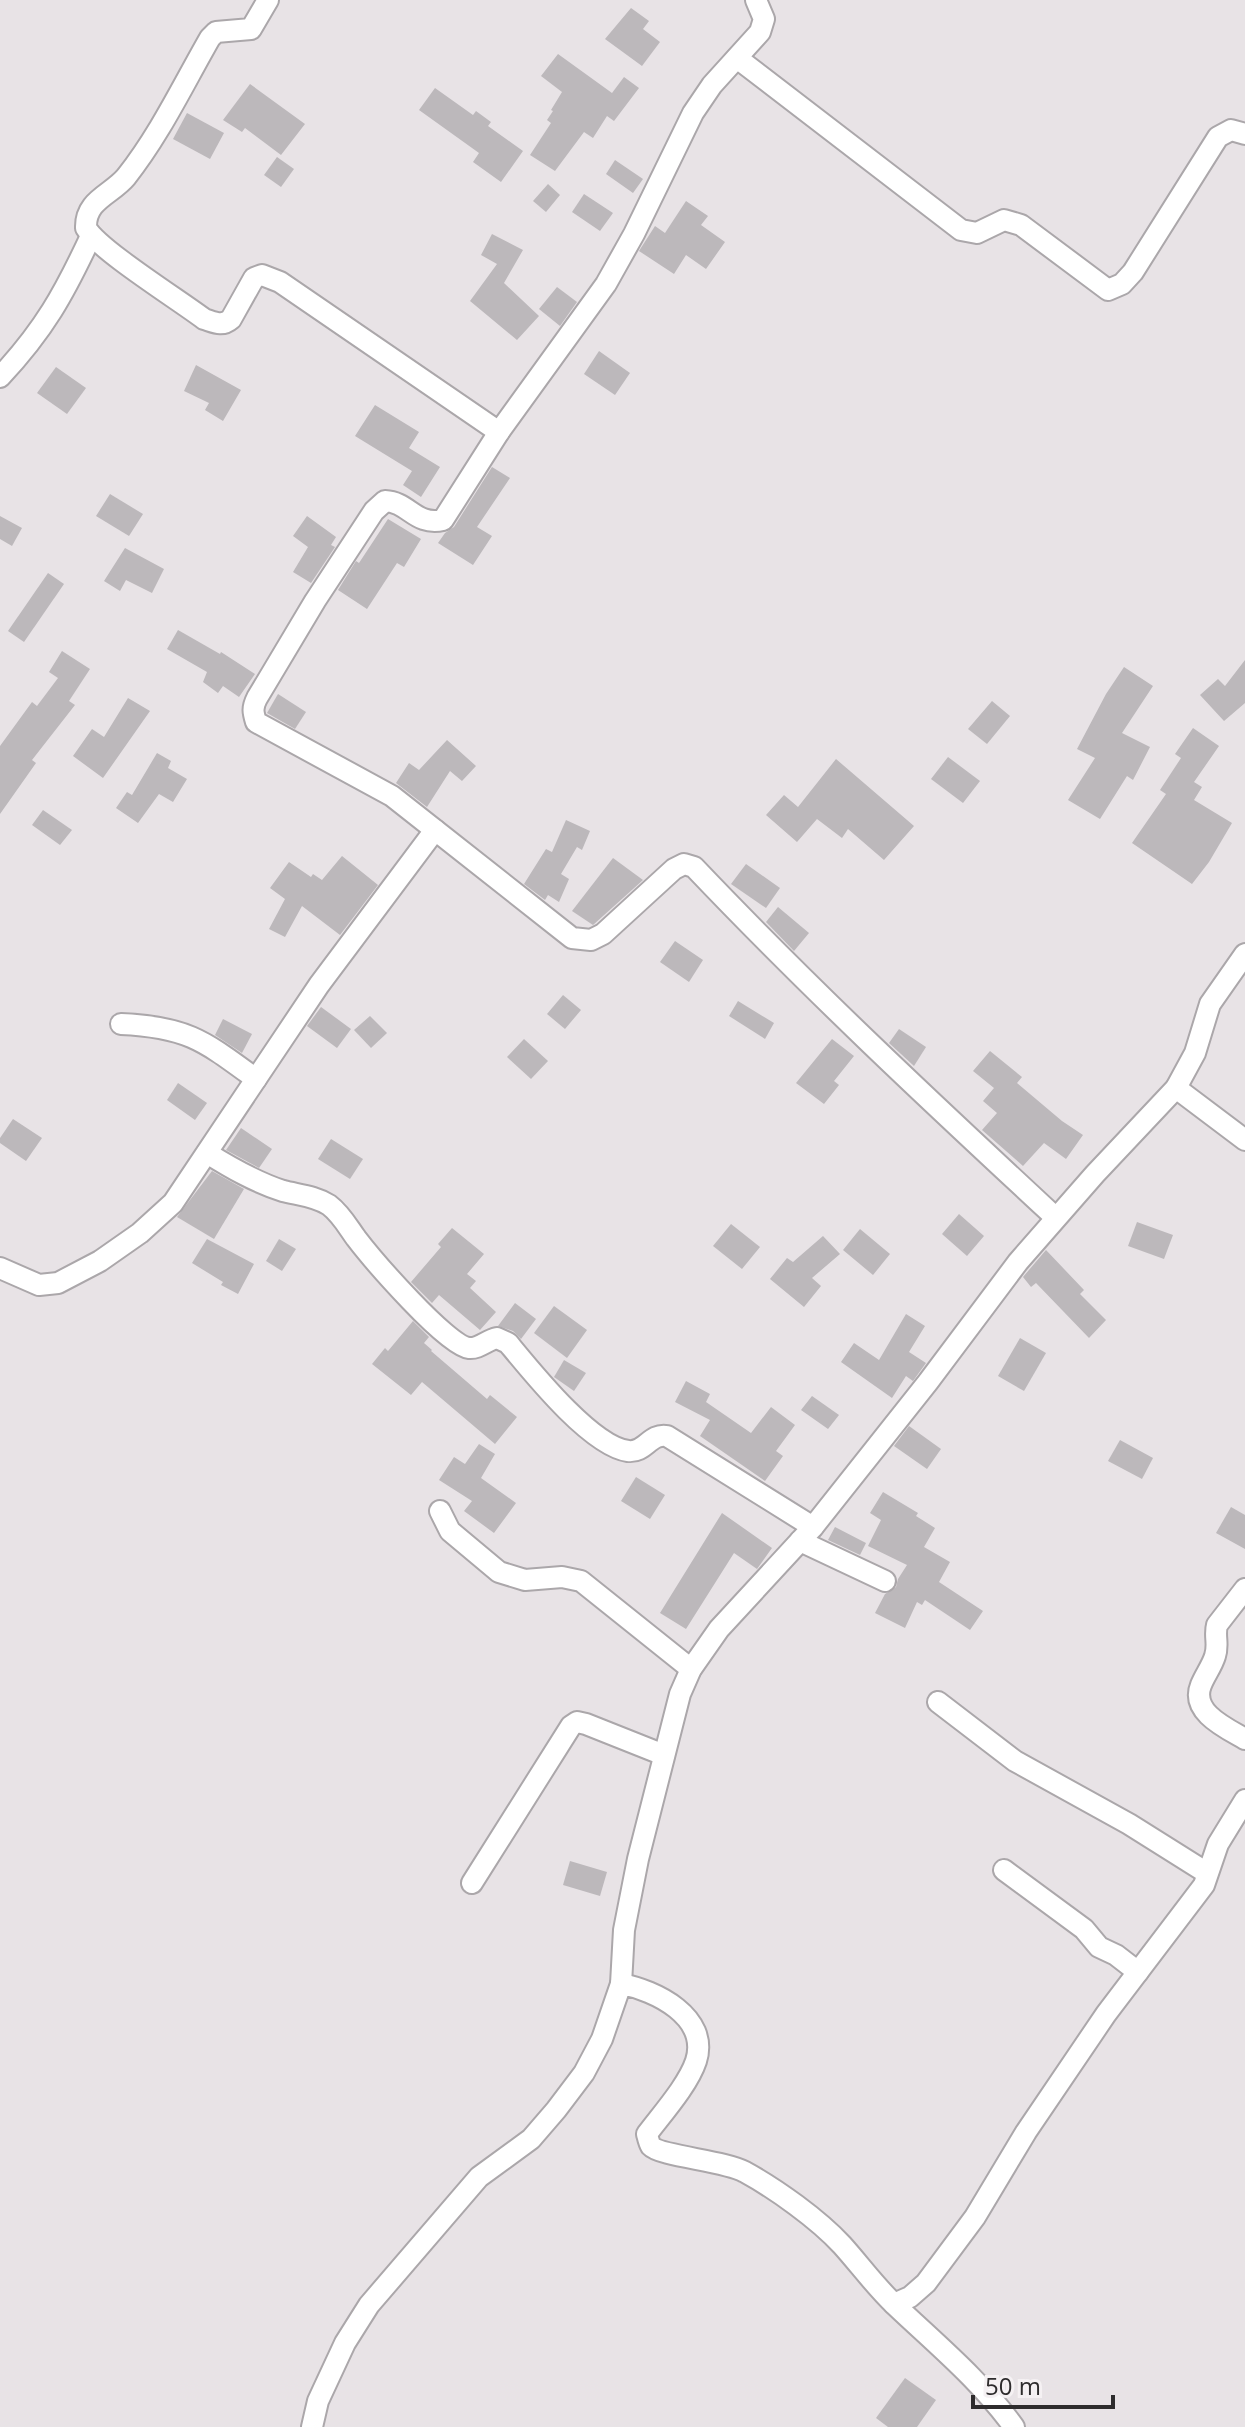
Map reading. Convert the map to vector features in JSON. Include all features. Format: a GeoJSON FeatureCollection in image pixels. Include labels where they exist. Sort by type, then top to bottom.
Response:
{"type":"FeatureCollection","features":[{"type":"Feature","properties":{"kind":"street"},"geometry":{"type":"LineString","coordinates":[[268,0],[251,29],[216,32],[210,38],[145,153],[116,188],[99,197],[90,208],[86,228],[91,236],[204,319],[216,323],[227,323],[231,319],[254,278],[269,276],[499,432]]}},
{"type":"Feature","properties":{"kind":"street"},"geometry":{"type":"LineString","coordinates":[[756,0],[764,19],[760,32],[712,85],[693,113],[606,284],[499,432],[443,520],[432,522],[421,519],[395,501],[385,501],[374,511],[315,601],[252,708],[256,722],[392,796],[572,938],[583,940],[603,934],[674,869],[684,864],[694,867],[782,960],[872,1048],[1055,1217]]}},
{"type":"Feature","properties":{"kind":"street"},"geometry":{"type":"LineString","coordinates":[[737,58],[961,230],[977,233],[1004,220],[1021,225],[1108,290],[1122,284],[1133,272],[1218,137],[1231,130],[1245,134]]}},
{"type":"Feature","properties":{"kind":"street"},"geometry":{"type":"LineString","coordinates":[[0,377],[44,326],[65,291],[91,236]]}},
{"type":"Feature","properties":{"kind":"street"},"geometry":{"type":"LineString","coordinates":[[0,1268],[39,1285],[58,1283],[100,1261],[140,1233],[173,1203],[319,985],[435,830]]}},
{"type":"Feature","properties":{"kind":"street"},"geometry":{"type":"LineString","coordinates":[[312,2427],[318,2401],[345,2343],[369,2305],[479,2177],[531,2139],[584,2073],[602,2039],[621,1984],[624,1930],[664,1755],[680,1694],[691,1669],[719,1629],[806,1534],[1055,1217],[1176,1088],[1195,1053],[1210,1004],[1245,954]]}},
{"type":"Feature","properties":{"kind":"street"},"geometry":{"type":"LineString","coordinates":[[121,1024],[183,1032],[210,1045],[256,1079]]}},
{"type":"Feature","properties":{"kind":"street"},"geometry":{"type":"LineString","coordinates":[[1176,1088],[1245,1140]]}},
{"type":"Feature","properties":{"kind":"street"},"geometry":{"type":"LineString","coordinates":[[207,1153],[240,1174],[327,1203],[338,1212],[392,1280],[452,1340],[464,1347],[475,1348],[489,1339],[497,1338],[508,1343],[564,1408],[616,1448],[632,1452],[643,1448],[655,1437],[667,1436],[806,1534],[885,1581]]}},
{"type":"Feature","properties":{"kind":"street"},"geometry":{"type":"LineString","coordinates":[[440,1511],[450,1531],[499,1572],[525,1580],[562,1577],[581,1581],[691,1669]]}},
{"type":"Feature","properties":{"kind":"street"},"geometry":{"type":"LineString","coordinates":[[1245,1589],[1215,1629],[1219,1642],[1215,1659],[1199,1687],[1198,1698],[1201,1708],[1209,1715],[1245,1739]]}},
{"type":"Feature","properties":{"kind":"street"},"geometry":{"type":"LineString","coordinates":[[938,1702],[1015,1761],[1129,1824],[1207,1873]]}},
{"type":"Feature","properties":{"kind":"street"},"geometry":{"type":"LineString","coordinates":[[472,1883],[571,1726],[577,1722],[664,1755]]}},
{"type":"Feature","properties":{"kind":"street"},"geometry":{"type":"LineString","coordinates":[[894,2304],[910,2297],[943,2262],[975,2217],[1026,2132],[1106,2014],[1204,1885],[1218,1844],[1245,1800]]}},
{"type":"Feature","properties":{"kind":"street"},"geometry":{"type":"LineString","coordinates":[[1004,1870],[1084,1929],[1099,1947],[1116,1955],[1138,1972]]}},
{"type":"Feature","properties":{"kind":"street"},"geometry":{"type":"LineString","coordinates":[[621,1984],[636,1987],[681,2011],[694,2027],[696,2060],[647,2134],[651,2146],[660,2152],[743,2170],[806,2213],[841,2244],[866,2276],[894,2304],[981,2385],[1014,2427]]}},
{"type":"Feature","properties":{"kind":"building"},"geometry":{"type":"Polygon","coordinates":[[[631,8],[649,21],[643,29],[660,42],[642,66],[605,39],[631,8]]]}},
{"type":"Feature","properties":{"kind":"building"},"geometry":{"type":"Polygon","coordinates":[[[558,54],[612,93],[624,77],[639,88],[614,121],[607,116],[593,138],[584,132],[555,171],[530,155],[551,123],[547,120],[562,92],[541,76],[558,54]]]}},
{"type":"Feature","properties":{"kind":"building"},"geometry":{"type":"Polygon","coordinates":[[[250,84],[305,124],[281,155],[245,128],[242,132],[223,120],[250,84]]]}},
{"type":"Feature","properties":{"kind":"building"},"geometry":{"type":"Polygon","coordinates":[[[435,88],[473,115],[476,111],[491,122],[488,126],[523,151],[501,182],[473,162],[479,153],[419,110],[435,88]]]}},
{"type":"Feature","properties":{"kind":"building"},"geometry":{"type":"Polygon","coordinates":[[[187,113],[224,133],[210,159],[173,139],[187,113]]]}},
{"type":"Feature","properties":{"kind":"building"},"geometry":{"type":"Polygon","coordinates":[[[277,157],[294,169],[281,187],[264,175],[277,157]]]}},
{"type":"Feature","properties":{"kind":"building"},"geometry":{"type":"Polygon","coordinates":[[[615,160],[643,179],[633,193],[606,174],[615,160]]]}},
{"type":"Feature","properties":{"kind":"building"},"geometry":{"type":"Polygon","coordinates":[[[548,184],[560,195],[546,212],[533,201],[548,184]]]}},
{"type":"Feature","properties":{"kind":"building"},"geometry":{"type":"Polygon","coordinates":[[[584,194],[613,213],[600,231],[572,212],[584,194]]]}},
{"type":"Feature","properties":{"kind":"building"},"geometry":{"type":"Polygon","coordinates":[[[686,201],[708,216],[701,225],[725,242],[706,269],[686,255],[674,274],[639,251],[655,226],[665,233],[686,201]]]}},
{"type":"Feature","properties":{"kind":"building"},"geometry":{"type":"Polygon","coordinates":[[[492,234],[523,250],[504,283],[539,316],[517,340],[470,301],[497,264],[481,255],[492,234]]]}},
{"type":"Feature","properties":{"kind":"building"},"geometry":{"type":"Polygon","coordinates":[[[557,287],[577,302],[560,326],[539,309],[557,287]]]}},
{"type":"Feature","properties":{"kind":"building"},"geometry":{"type":"Polygon","coordinates":[[[599,351],[630,373],[615,395],[584,374],[599,351]]]}},
{"type":"Feature","properties":{"kind":"building"},"geometry":{"type":"Polygon","coordinates":[[[196,365],[241,390],[223,421],[205,410],[209,403],[184,391],[196,365]]]}},
{"type":"Feature","properties":{"kind":"building"},"geometry":{"type":"Polygon","coordinates":[[[56,367],[86,388],[67,414],[37,393],[56,367]]]}},
{"type":"Feature","properties":{"kind":"building"},"geometry":{"type":"Polygon","coordinates":[[[375,405],[419,432],[409,448],[440,467],[421,497],[403,485],[412,471],[355,436],[375,405]]]}},
{"type":"Feature","properties":{"kind":"building"},"geometry":{"type":"Polygon","coordinates":[[[492,467],[510,478],[477,527],[492,536],[473,565],[438,543],[454,527],[492,467]]]}},
{"type":"Feature","properties":{"kind":"building"},"geometry":{"type":"Polygon","coordinates":[[[110,494],[143,514],[129,536],[96,516],[110,494]]]}},
{"type":"Feature","properties":{"kind":"building"},"geometry":{"type":"Polygon","coordinates":[[[0,516],[22,528],[12,546],[0,539],[0,516]]]}},
{"type":"Feature","properties":{"kind":"building"},"geometry":{"type":"Polygon","coordinates":[[[307,516],[336,537],[331,545],[335,547],[311,583],[293,572],[308,547],[293,536],[307,516]]]}},
{"type":"Feature","properties":{"kind":"building"},"geometry":{"type":"Polygon","coordinates":[[[388,519],[421,539],[404,567],[397,563],[367,609],[338,590],[388,519]]]}},
{"type":"Feature","properties":{"kind":"building"},"geometry":{"type":"Polygon","coordinates":[[[125,548],[164,569],[152,593],[126,580],[120,591],[104,581],[125,548]]]}},
{"type":"Feature","properties":{"kind":"building"},"geometry":{"type":"Polygon","coordinates":[[[48,573],[64,584],[24,642],[8,631],[48,573]]]}},
{"type":"Feature","properties":{"kind":"building"},"geometry":{"type":"Polygon","coordinates":[[[178,630],[255,674],[239,697],[223,686],[218,693],[203,682],[207,672],[167,649],[178,630]]]}},
{"type":"Feature","properties":{"kind":"building"},"geometry":{"type":"Polygon","coordinates":[[[62,651],[90,669],[69,701],[75,705],[32,760],[36,763],[0,814],[0,746],[32,702],[37,706],[58,678],[49,672],[62,651]]]}},
{"type":"Feature","properties":{"kind":"building"},"geometry":{"type":"Polygon","coordinates":[[[1245,660],[1245,703],[1224,721],[1200,695],[1218,679],[1225,686],[1245,660]]]}},
{"type":"Feature","properties":{"kind":"building"},"geometry":{"type":"Polygon","coordinates":[[[1124,667],[1153,686],[1122,733],[1150,747],[1133,780],[1127,776],[1100,819],[1068,800],[1095,758],[1077,749],[1124,667]]]}},
{"type":"Feature","properties":{"kind":"building"},"geometry":{"type":"Polygon","coordinates":[[[278,694],[306,712],[295,729],[267,713],[278,694]]]}},
{"type":"Feature","properties":{"kind":"building"},"geometry":{"type":"Polygon","coordinates":[[[128,698],[150,711],[103,778],[73,756],[92,729],[104,737],[128,698]]]}},
{"type":"Feature","properties":{"kind":"building"},"geometry":{"type":"Polygon","coordinates":[[[992,701],[1010,716],[987,744],[968,729],[992,701]]]}},
{"type":"Feature","properties":{"kind":"building"},"geometry":{"type":"Polygon","coordinates":[[[1193,728],[1219,746],[1194,782],[1202,787],[1194,800],[1232,823],[1192,884],[1132,843],[1166,794],[1160,790],[1181,758],[1175,754],[1193,728]]]}},
{"type":"Feature","properties":{"kind":"building"},"geometry":{"type":"Polygon","coordinates":[[[447,740],[476,766],[462,781],[450,771],[427,807],[396,783],[409,763],[419,770],[447,740]]]}},
{"type":"Feature","properties":{"kind":"building"},"geometry":{"type":"Polygon","coordinates":[[[157,753],[171,761],[168,768],[187,779],[173,802],[159,794],[138,823],[116,808],[127,792],[132,795],[157,753]]]}},
{"type":"Feature","properties":{"kind":"building"},"geometry":{"type":"Polygon","coordinates":[[[948,757],[980,781],[963,803],[931,779],[948,757]]]}},
{"type":"Feature","properties":{"kind":"building"},"geometry":{"type":"Polygon","coordinates":[[[836,759],[914,826],[884,860],[848,829],[842,838],[817,819],[797,842],[766,815],[784,795],[798,807],[836,759]]]}},
{"type":"Feature","properties":{"kind":"building"},"geometry":{"type":"Polygon","coordinates":[[[43,810],[72,830],[60,845],[32,825],[43,810]]]}},
{"type":"Feature","properties":{"kind":"building"},"geometry":{"type":"Polygon","coordinates":[[[566,820],[590,831],[582,850],[577,847],[561,874],[569,879],[559,902],[548,895],[545,900],[524,884],[546,849],[552,852],[566,820]]]}},
{"type":"Feature","properties":{"kind":"building"},"geometry":{"type":"Polygon","coordinates":[[[342,856],[378,885],[340,935],[302,906],[285,937],[269,929],[285,899],[270,888],[289,862],[311,877],[313,874],[322,880],[342,856]]]}},
{"type":"Feature","properties":{"kind":"building"},"geometry":{"type":"Polygon","coordinates":[[[613,858],[643,880],[593,925],[572,911],[613,858]]]}},
{"type":"Feature","properties":{"kind":"building"},"geometry":{"type":"Polygon","coordinates":[[[746,864],[780,888],[766,908],[731,884],[746,864]]]}},
{"type":"Feature","properties":{"kind":"building"},"geometry":{"type":"Polygon","coordinates":[[[778,907],[809,933],[794,951],[766,922],[778,907]]]}},
{"type":"Feature","properties":{"kind":"building"},"geometry":{"type":"Polygon","coordinates":[[[675,941],[703,960],[689,982],[660,962],[675,941]]]}},
{"type":"Feature","properties":{"kind":"building"},"geometry":{"type":"Polygon","coordinates":[[[563,995],[581,1010],[565,1029],[547,1014],[563,995]]]}},
{"type":"Feature","properties":{"kind":"building"},"geometry":{"type":"Polygon","coordinates":[[[738,1001],[774,1023],[765,1039],[729,1016],[738,1001]]]}},
{"type":"Feature","properties":{"kind":"building"},"geometry":{"type":"Polygon","coordinates":[[[321,1007],[351,1029],[337,1048],[307,1026],[321,1007]]]}},
{"type":"Feature","properties":{"kind":"building"},"geometry":{"type":"Polygon","coordinates":[[[370,1016],[387,1033],[371,1048],[354,1030],[370,1016]]]}},
{"type":"Feature","properties":{"kind":"building"},"geometry":{"type":"Polygon","coordinates":[[[223,1019],[252,1034],[242,1053],[215,1035],[223,1019]]]}},
{"type":"Feature","properties":{"kind":"building"},"geometry":{"type":"Polygon","coordinates":[[[899,1029],[926,1047],[914,1066],[889,1043],[899,1029]]]}},
{"type":"Feature","properties":{"kind":"building"},"geometry":{"type":"Polygon","coordinates":[[[524,1039],[548,1061],[531,1079],[507,1057],[524,1039]]]}},
{"type":"Feature","properties":{"kind":"building"},"geometry":{"type":"Polygon","coordinates":[[[832,1039],[854,1056],[834,1081],[839,1085],[824,1104],[796,1083],[832,1039]]]}},
{"type":"Feature","properties":{"kind":"building"},"geometry":{"type":"Polygon","coordinates":[[[990,1051],[1022,1077],[1017,1083],[1083,1135],[1066,1159],[1044,1143],[1023,1166],[982,1130],[997,1113],[983,1101],[994,1088],[973,1071],[990,1051]]]}},
{"type":"Feature","properties":{"kind":"building"},"geometry":{"type":"Polygon","coordinates":[[[178,1083],[207,1103],[195,1120],[167,1100],[178,1083]]]}},
{"type":"Feature","properties":{"kind":"building"},"geometry":{"type":"Polygon","coordinates":[[[13,1119],[42,1138],[26,1161],[0,1143],[13,1119]]]}},
{"type":"Feature","properties":{"kind":"building"},"geometry":{"type":"Polygon","coordinates":[[[241,1128],[272,1149],[259,1168],[226,1150],[241,1128]]]}},
{"type":"Feature","properties":{"kind":"building"},"geometry":{"type":"Polygon","coordinates":[[[331,1139],[363,1159],[350,1179],[318,1159],[331,1139]]]}},
{"type":"Feature","properties":{"kind":"building"},"geometry":{"type":"Polygon","coordinates":[[[212,1171],[244,1189],[214,1239],[177,1217],[212,1171]]]}},
{"type":"Feature","properties":{"kind":"building"},"geometry":{"type":"Polygon","coordinates":[[[959,1214],[984,1236],[967,1256],[942,1234],[959,1214]]]}},
{"type":"Feature","properties":{"kind":"building"},"geometry":{"type":"Polygon","coordinates":[[[1137,1222],[1173,1235],[1164,1259],[1128,1246],[1137,1222]]]}},
{"type":"Feature","properties":{"kind":"building"},"geometry":{"type":"Polygon","coordinates":[[[731,1224],[760,1247],[742,1269],[713,1246],[731,1224]]]}},
{"type":"Feature","properties":{"kind":"building"},"geometry":{"type":"Polygon","coordinates":[[[452,1228],[484,1254],[467,1274],[476,1281],[470,1288],[496,1312],[480,1330],[439,1295],[432,1303],[411,1282],[441,1247],[438,1244],[452,1228]]]}},
{"type":"Feature","properties":{"kind":"building"},"geometry":{"type":"Polygon","coordinates":[[[860,1229],[890,1254],[873,1275],[843,1250],[860,1229]]]}},
{"type":"Feature","properties":{"kind":"building"},"geometry":{"type":"Polygon","coordinates":[[[823,1236],[840,1254],[812,1278],[821,1286],[804,1307],[770,1279],[787,1258],[793,1262],[823,1236]]]}},
{"type":"Feature","properties":{"kind":"building"},"geometry":{"type":"Polygon","coordinates":[[[207,1239],[254,1264],[238,1294],[192,1263],[207,1239]]]}},
{"type":"Feature","properties":{"kind":"building"},"geometry":{"type":"Polygon","coordinates":[[[279,1239],[296,1249],[282,1271],[266,1261],[279,1239]]]}},
{"type":"Feature","properties":{"kind":"building"},"geometry":{"type":"Polygon","coordinates":[[[1046,1250],[1084,1290],[1080,1294],[1106,1320],[1089,1338],[1036,1283],[1031,1287],[1023,1277],[1046,1250]]]}},
{"type":"Feature","properties":{"kind":"building"},"geometry":{"type":"Polygon","coordinates":[[[515,1303],[536,1319],[521,1339],[513,1331],[498,1326],[515,1303]]]}},
{"type":"Feature","properties":{"kind":"building"},"geometry":{"type":"Polygon","coordinates":[[[554,1306],[587,1330],[567,1358],[534,1333],[554,1306]]]}},
{"type":"Feature","properties":{"kind":"building"},"geometry":{"type":"Polygon","coordinates":[[[906,1314],[925,1326],[909,1352],[926,1363],[913,1381],[906,1376],[892,1398],[841,1362],[854,1343],[879,1360],[906,1314]]]}},
{"type":"Feature","properties":{"kind":"building"},"geometry":{"type":"Polygon","coordinates":[[[413,1321],[429,1337],[424,1343],[431,1351],[487,1399],[490,1395],[517,1417],[495,1444],[422,1382],[411,1395],[372,1364],[385,1348],[388,1351],[413,1321]]]}},
{"type":"Feature","properties":{"kind":"building"},"geometry":{"type":"Polygon","coordinates":[[[1020,1338],[1046,1353],[1024,1391],[998,1376],[1020,1338]]]}},
{"type":"Feature","properties":{"kind":"building"},"geometry":{"type":"Polygon","coordinates":[[[564,1360],[586,1373],[574,1391],[554,1377],[564,1360]]]}},
{"type":"Feature","properties":{"kind":"building"},"geometry":{"type":"Polygon","coordinates":[[[686,1381],[710,1394],[706,1402],[751,1433],[771,1407],[795,1425],[776,1451],[783,1456],[765,1481],[700,1436],[710,1420],[675,1402],[686,1381]]]}},
{"type":"Feature","properties":{"kind":"building"},"geometry":{"type":"Polygon","coordinates":[[[812,1396],[839,1415],[828,1429],[801,1410],[812,1396]]]}},
{"type":"Feature","properties":{"kind":"building"},"geometry":{"type":"Polygon","coordinates":[[[909,1426],[941,1449],[927,1469],[894,1446],[909,1426]]]}},
{"type":"Feature","properties":{"kind":"building"},"geometry":{"type":"Polygon","coordinates":[[[1120,1440],[1153,1458],[1142,1479],[1108,1461],[1120,1440]]]}},
{"type":"Feature","properties":{"kind":"building"},"geometry":{"type":"Polygon","coordinates":[[[479,1444],[495,1454],[481,1478],[516,1503],[494,1533],[464,1511],[472,1501],[439,1480],[454,1457],[465,1464],[479,1444]]]}},
{"type":"Feature","properties":{"kind":"building"},"geometry":{"type":"Polygon","coordinates":[[[636,1477],[665,1495],[650,1519],[621,1501],[636,1477]]]}},
{"type":"Feature","properties":{"kind":"building"},"geometry":{"type":"Polygon","coordinates":[[[883,1492],[918,1513],[916,1516],[935,1528],[924,1547],[950,1562],[939,1582],[983,1611],[970,1630],[925,1600],[922,1605],[917,1602],[905,1628],[875,1613],[885,1594],[896,1587],[907,1565],[868,1546],[881,1520],[870,1513],[883,1492]]]}},
{"type":"Feature","properties":{"kind":"building"},"geometry":{"type":"Polygon","coordinates":[[[1231,1507],[1245,1515],[1245,1549],[1216,1533],[1231,1507]]]}},
{"type":"Feature","properties":{"kind":"building"},"geometry":{"type":"Polygon","coordinates":[[[722,1513],[772,1548],[757,1569],[734,1553],[686,1629],[660,1613],[722,1513]]]}},
{"type":"Feature","properties":{"kind":"building"},"geometry":{"type":"Polygon","coordinates":[[[835,1527],[866,1543],[860,1555],[828,1540],[835,1527]]]}},
{"type":"Feature","properties":{"kind":"building"},"geometry":{"type":"Polygon","coordinates":[[[570,1861],[607,1872],[600,1896],[563,1885],[570,1861]]]}},
{"type":"Feature","properties":{"kind":"building"},"geometry":{"type":"Polygon","coordinates":[[[905,2378],[936,2400],[917,2427],[888,2427],[876,2418],[905,2378]]]}}]}
